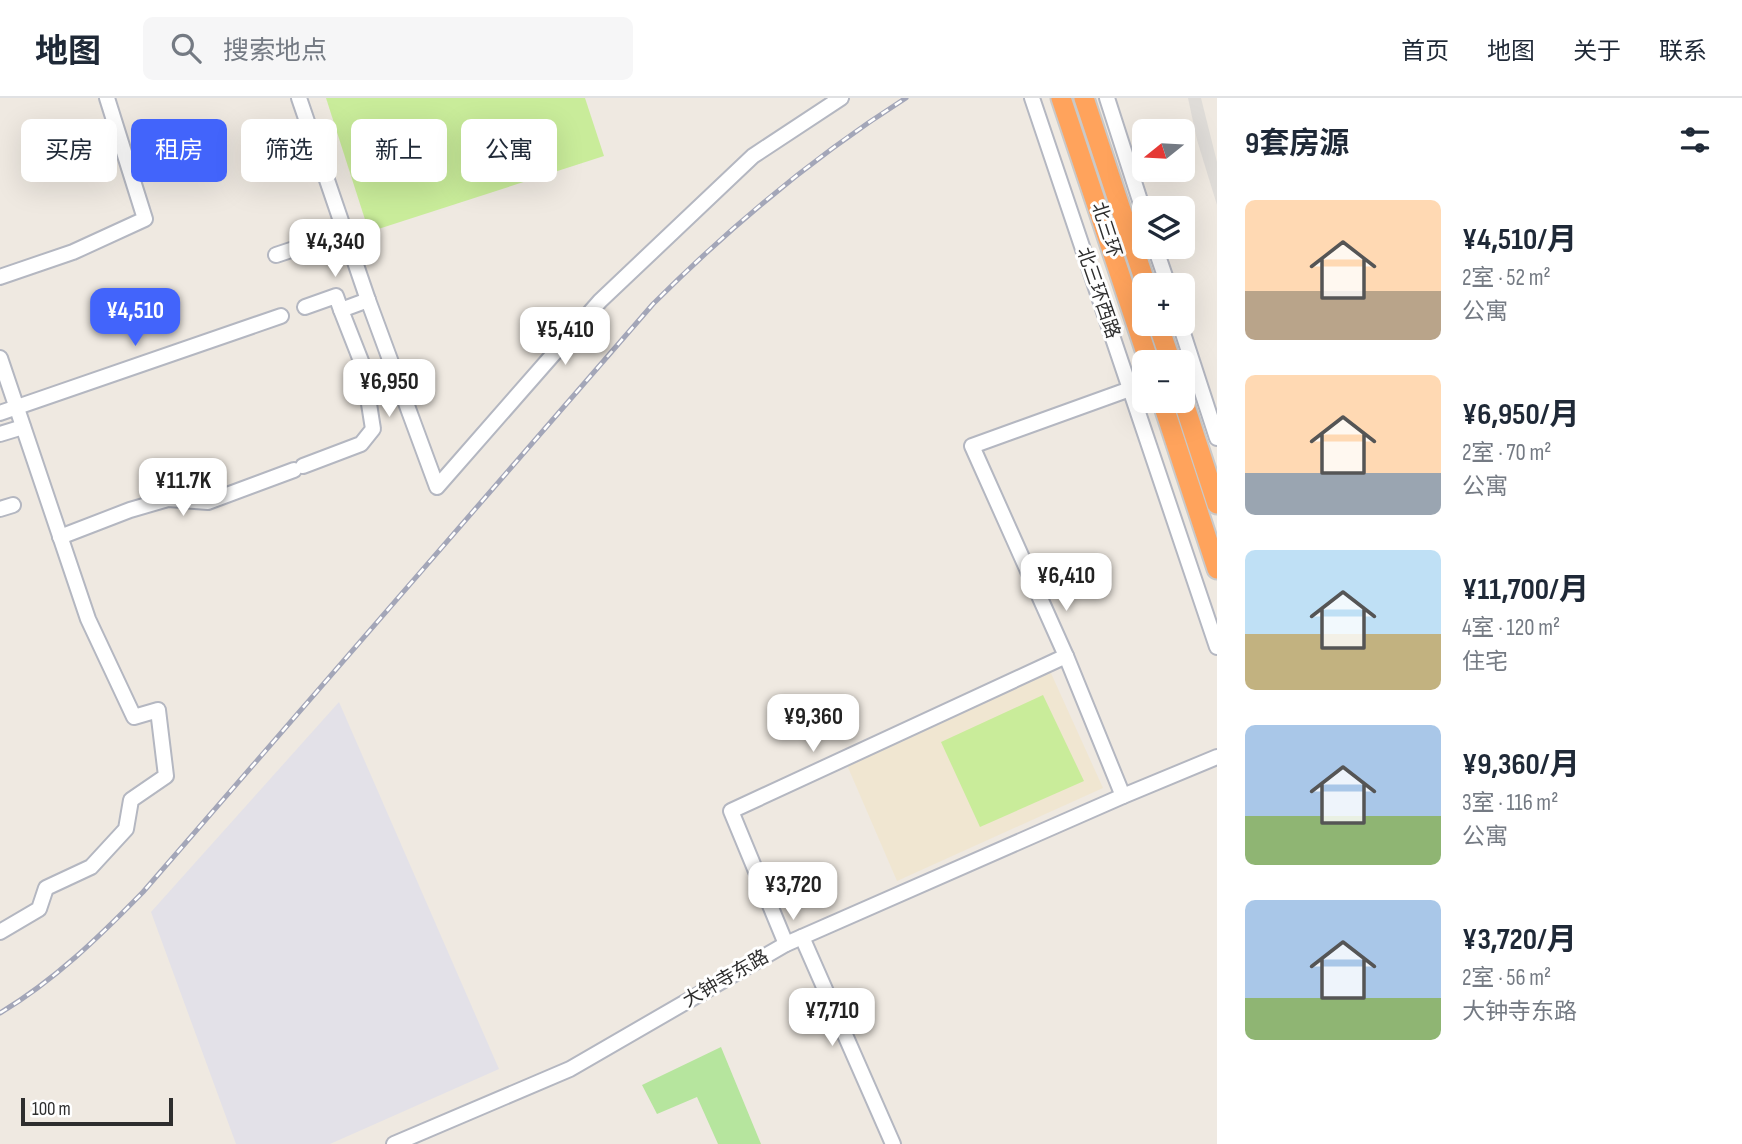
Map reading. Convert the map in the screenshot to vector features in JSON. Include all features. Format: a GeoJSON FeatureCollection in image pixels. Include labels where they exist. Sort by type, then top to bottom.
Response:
{"type":"FeatureCollection","features":[{"type":"Feature","properties":{"kind":"highway","name":"北三环"},"geometry":{"type":"LineString","coordinates":[[1061,98],[1145,350]]}},
{"type":"Feature","properties":{"kind":"highway","name":"北三环"},"geometry":{"type":"LineString","coordinates":[[1084,98],[1142,273]]}},
{"type":"Feature","properties":{"kind":"highway"},"geometry":{"type":"LineString","coordinates":[[1099,98],[1099,143]]}},
{"type":"Feature","properties":{"kind":"highway"},"geometry":{"type":"LineString","coordinates":[[1166,413],[1217,569]]}},
{"type":"Feature","properties":{"kind":"highway"},"geometry":{"type":"LineString","coordinates":[[1187,413],[1217,504]]}},
{"type":"Feature","properties":{"kind":"street"},"geometry":{"type":"LineString","coordinates":[[0,277],[73,252],[145,219],[107,98]]}},
{"type":"Feature","properties":{"kind":"street"},"geometry":{"type":"LineString","coordinates":[[299,98],[368,300],[437,486],[609,292],[753,156],[841,98]]}},
{"type":"Feature","properties":{"kind":"street","name":"北三环西路"},"geometry":{"type":"LineString","coordinates":[[1032,98],[1130,389],[1212,615],[1217,647]]}},
{"type":"Feature","properties":{"kind":"street"},"geometry":{"type":"LineString","coordinates":[[1107,98],[1139,196]]}},
{"type":"Feature","properties":{"kind":"street"},"geometry":{"type":"LineString","coordinates":[[276,255],[345,232]]}},
{"type":"Feature","properties":{"kind":"street"},"geometry":{"type":"LineString","coordinates":[[60,537],[168,499],[208,502],[361,444],[373,429],[363,366],[336,296],[305,307]]}},
{"type":"Feature","properties":{"kind":"street"},"geometry":{"type":"LineString","coordinates":[[341,310],[368,300]]}},
{"type":"Feature","properties":{"kind":"street"},"geometry":{"type":"LineString","coordinates":[[0,413],[281,316]]}},
{"type":"Feature","properties":{"kind":"street"},"geometry":{"type":"LineString","coordinates":[[1184,336],[1217,438]]}},
{"type":"Feature","properties":{"kind":"street"},"geometry":{"type":"LineString","coordinates":[[0,358],[88,619],[134,717],[158,710],[166,776],[131,800],[126,829],[91,867],[46,888],[39,909],[0,932]]}},
{"type":"Feature","properties":{"kind":"street"},"geometry":{"type":"LineString","coordinates":[[1123,796],[1066,656],[972,446],[1130,389]]}},
{"type":"Feature","properties":{"kind":"street"},"geometry":{"type":"LineString","coordinates":[[0,433],[23,427]]}},
{"type":"Feature","properties":{"kind":"street"},"geometry":{"type":"LineString","coordinates":[[786,944],[731,811],[1066,656]]}},
{"type":"Feature","properties":{"kind":"street","name":"大钟寺东路"},"geometry":{"type":"LineString","coordinates":[[394,1144],[570,1069],[786,944],[1217,757]]}},
{"type":"Feature","properties":{"kind":"street"},"geometry":{"type":"LineString","coordinates":[[802,937],[893,1144]]}},
{"type":"Feature","properties":{"kind":"shaded area"},"geometry":{"type":"Polygon","coordinates":[[[1188,98],[1201,98],[1217,162],[1217,205],[1197,140],[1195,119],[1192,119],[1188,98]]]}},
{"type":"Feature","properties":{"kind":"shaded area"},"geometry":{"type":"Polygon","coordinates":[[[1050,671],[1103,788],[897,881],[847,765],[1050,671]]]}},
{"type":"Feature","properties":{"kind":"shaded area"},"geometry":{"type":"Polygon","coordinates":[[[339,702],[499,1069],[330,1144],[236,1144],[151,912],[339,702]]]}},
{"type":"Feature","properties":{"kind":"green space"},"geometry":{"type":"Polygon","coordinates":[[[326,98],[585,98],[604,156],[557,171],[557,119],[461,119],[461,182],[524,182],[369,232],[353,182],[447,182],[447,119],[351,119],[351,176],[337,132],[337,119],[333,119],[326,98]]]}},
{"type":"Feature","properties":{"kind":"green space"},"geometry":{"type":"Polygon","coordinates":[[[1043,695],[1084,781],[980,827],[941,742],[1043,695]]]}},
{"type":"Feature","properties":{"kind":"green space"},"geometry":{"type":"Polygon","coordinates":[[[721,1047],[761,1144],[718,1144],[697,1097],[657,1114],[642,1085],[721,1047]]]}},
{"type":"Feature","properties":{"kind":"railway"},"geometry":{"type":"LineString","coordinates":[[0,1013],[58,972],[143,892],[653,304],[712,247],[774,194],[838,144],[906,98]]}}]}
